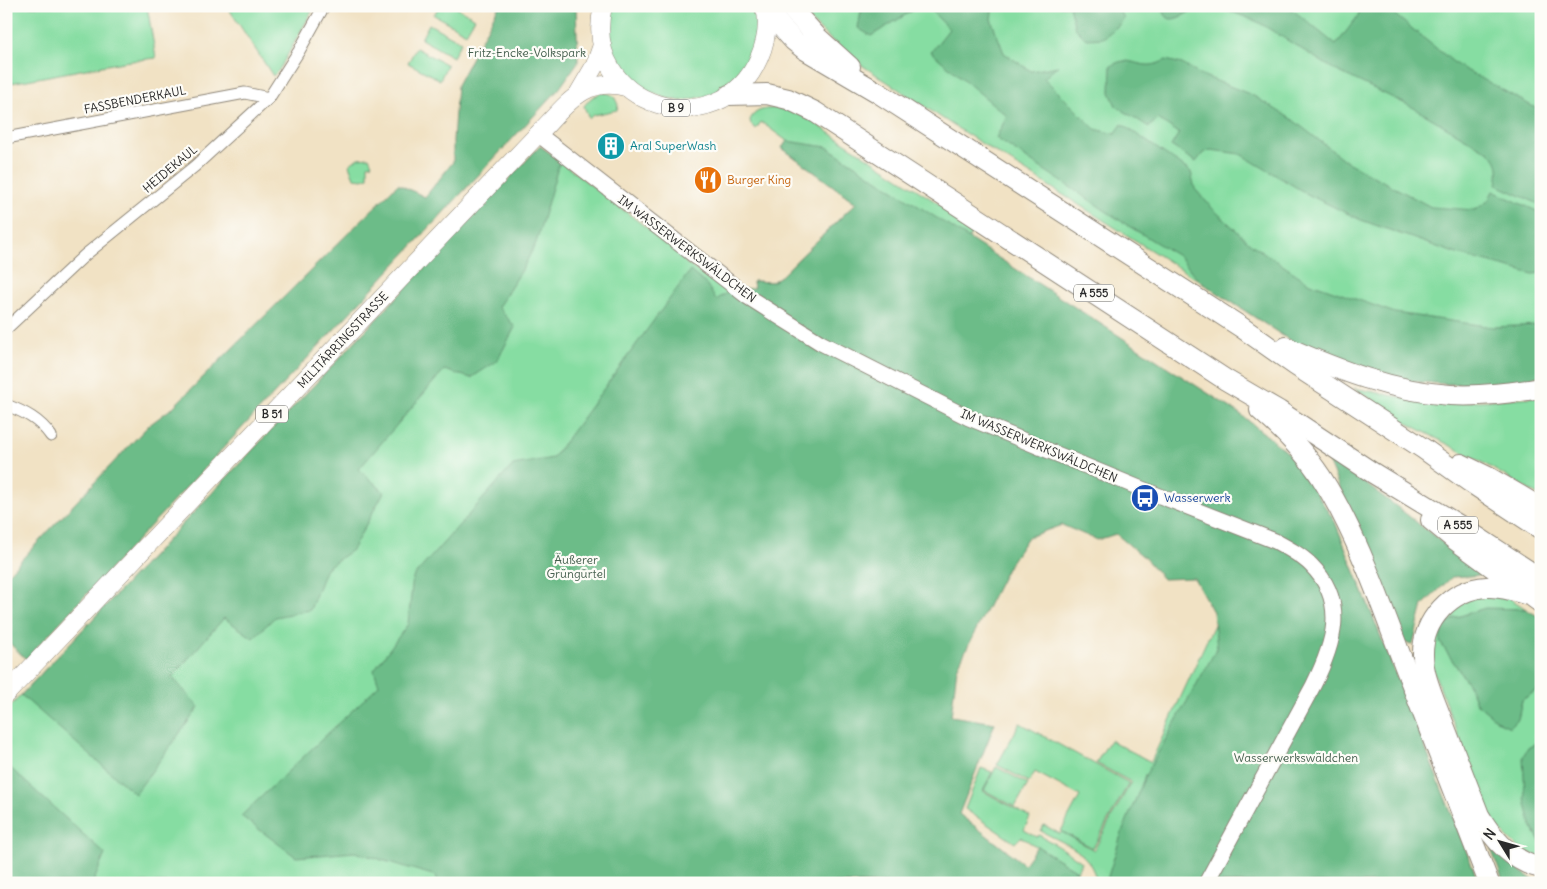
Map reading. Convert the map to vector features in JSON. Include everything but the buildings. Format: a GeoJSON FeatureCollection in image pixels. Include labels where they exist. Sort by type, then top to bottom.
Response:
{"type":"FeatureCollection","features":[{"type":"Feature","properties":{"kind":"highway"},"geometry":{"type":"LineString","coordinates":[[789,6],[818,38],[858,72],[876,92]]}},
{"type":"Feature","properties":{"kind":"highway"},"geometry":{"type":"LineString","coordinates":[[766,8],[794,41],[804,49],[876,92],[1241,327],[1541,528]]}},
{"type":"Feature","properties":{"kind":"highway","name":"A 555"},"geometry":{"type":"LineString","coordinates":[[729,95],[767,94],[801,104],[815,112],[1226,380],[1280,411],[1373,473],[1465,529],[1541,579]]}},
{"type":"Feature","properties":{"kind":"highway"},"geometry":{"type":"LineString","coordinates":[[1241,327],[1333,368],[1396,387],[1449,395],[1496,394],[1541,388]]}},
{"type":"Feature","properties":{"kind":"highway"},"geometry":{"type":"LineString","coordinates":[[1226,380],[1287,436],[1320,475],[1342,513],[1397,646],[1490,883]]}},
{"type":"Feature","properties":{"kind":"highway"},"geometry":{"type":"LineString","coordinates":[[1424,449],[1490,478],[1541,508]]}},
{"type":"Feature","properties":{"kind":"highway"},"geometry":{"type":"LineString","coordinates":[[1373,473],[1454,539],[1535,599]]}},
{"type":"Feature","properties":{"kind":"highway"},"geometry":{"type":"LineString","coordinates":[[1535,599],[1505,588],[1488,587],[1474,589],[1454,597],[1440,610],[1432,621],[1426,636],[1423,654],[1425,673],[1433,697],[1479,815],[1503,848],[1524,862],[1541,868]]}},
{"type":"Feature","properties":{"kind":"main road","name":"B 9"},"geometry":{"type":"LineString","coordinates":[[603,6],[599,27],[602,48],[611,69],[626,86],[642,98],[652,103],[674,108],[706,105],[729,95],[747,78],[761,54],[765,42],[766,8]]}},
{"type":"Feature","properties":{"kind":"main road","name":"MILITÄRRINGSTRASSE"},"geometry":{"type":"LineString","coordinates":[[577,95],[595,65],[602,48]]}},
{"type":"Feature","properties":{"kind":"main road","name":"MILITÄRRINGSTRASSE"},"geometry":{"type":"LineString","coordinates":[[6,694],[577,95],[588,88],[600,84],[626,86]]}},
{"type":"Feature","properties":{"kind":"street","name":"HEIDEKAUL"},"geometry":{"type":"LineString","coordinates":[[6,329],[85,255],[195,166],[268,98],[299,51],[324,6]]}},
{"type":"Feature","properties":{"kind":"street","name":"FASSBENDERKAUL"},"geometry":{"type":"LineString","coordinates":[[6,138],[245,93],[268,98]]}},
{"type":"Feature","properties":{"kind":"street","name":"IM WASSERWERKSWÄLDCHEN"},"geometry":{"type":"LineString","coordinates":[[538,134],[748,297],[821,343],[970,418],[1137,487],[1275,541],[1296,553],[1311,565],[1330,593],[1334,610],[1335,625],[1329,652],[1313,686],[1206,883]]}},
{"type":"Feature","properties":{"kind":"street"},"geometry":{"type":"LineString","coordinates":[[6,405],[32,417],[44,426],[51,436]]}},
{"type":"Feature","properties":{"kind":"green space"},"geometry":{"type":"Polygon","coordinates":[[[6,6],[147,6],[156,58],[123,62],[6,84],[6,6]]]}},
{"type":"Feature","properties":{"kind":"green space"},"geometry":{"type":"Polygon","coordinates":[[[227,6],[315,6],[279,70],[273,76],[227,6]]]}},
{"type":"Feature","properties":{"kind":"green space"},"geometry":{"type":"Polygon","coordinates":[[[439,6],[454,6],[475,18],[466,33],[434,15],[439,6]]]}},
{"type":"Feature","properties":{"kind":"green space","name":"Fritz-Encke-Volkspark"},"geometry":{"type":"Polygon","coordinates":[[[499,6],[576,6],[578,62],[559,89],[26,659],[6,640],[6,576],[148,426],[172,408],[398,184],[425,197],[453,162],[457,85],[499,6]]]}},
{"type":"Feature","properties":{"kind":"green space"},"geometry":{"type":"Polygon","coordinates":[[[612,6],[757,6],[760,17],[755,50],[738,77],[712,95],[682,101],[665,98],[636,86],[616,61],[609,46],[612,6]]]}},
{"type":"Feature","properties":{"kind":"green space"},"geometry":{"type":"Polygon","coordinates":[[[794,6],[1541,6],[1541,375],[1488,384],[1446,384],[1297,345],[851,58],[794,6]]]}},
{"type":"Feature","properties":{"kind":"green space"},"geometry":{"type":"Polygon","coordinates":[[[862,6],[920,6],[871,36],[858,28],[862,6]]]}},
{"type":"Feature","properties":{"kind":"green space"},"geometry":{"type":"Polygon","coordinates":[[[927,6],[993,6],[991,19],[1004,53],[1031,71],[1058,66],[1044,78],[1095,129],[1115,134],[1122,124],[1191,172],[1195,189],[1213,209],[1251,244],[1308,282],[1395,313],[1493,327],[1541,325],[1541,375],[1525,381],[1488,384],[1446,384],[1407,381],[1297,345],[1198,280],[1180,257],[1127,225],[996,138],[1007,116],[931,52],[949,29],[927,6]]]}},
{"type":"Feature","properties":{"kind":"green space"},"geometry":{"type":"Polygon","coordinates":[[[1069,6],[1122,6],[1119,11],[1124,18],[1119,25],[1103,38],[1086,39],[1075,28],[1069,6]]]}},
{"type":"Feature","properties":{"kind":"green space"},"geometry":{"type":"Polygon","coordinates":[[[1160,6],[1200,6],[1183,16],[1170,19],[1160,6]]]}},
{"type":"Feature","properties":{"kind":"green space"},"geometry":{"type":"Polygon","coordinates":[[[1217,6],[1288,6],[1336,45],[1358,16],[1361,6],[1384,6],[1457,65],[1541,111],[1541,205],[1497,185],[1498,167],[1489,152],[1414,108],[1335,70],[1258,22],[1217,6]]]}},
{"type":"Feature","properties":{"kind":"green space"},"geometry":{"type":"Polygon","coordinates":[[[429,24],[461,42],[453,57],[421,39],[429,24]]]}},
{"type":"Feature","properties":{"kind":"green space"},"geometry":{"type":"Polygon","coordinates":[[[416,48],[447,65],[440,80],[408,63],[416,48]]]}},
{"type":"Feature","properties":{"kind":"green space"},"geometry":{"type":"Polygon","coordinates":[[[1166,60],[1182,64],[1199,74],[1252,95],[1293,120],[1347,162],[1431,207],[1475,210],[1488,201],[1493,191],[1541,213],[1541,273],[1533,274],[1457,254],[1361,220],[1309,195],[1240,154],[1211,150],[1203,153],[1196,162],[1171,146],[1179,133],[1158,119],[1149,127],[1116,106],[1110,92],[1111,66],[1122,61],[1151,65],[1166,60]]]}},
{"type":"Feature","properties":{"kind":"green space"},"geometry":{"type":"Polygon","coordinates":[[[600,93],[607,93],[614,97],[618,105],[617,110],[593,115],[589,119],[584,106],[591,98],[600,93]]]}},
{"type":"Feature","properties":{"kind":"green space","name":"Äußerer Grüngürtel"},"geometry":{"type":"Polygon","coordinates":[[[776,108],[807,118],[976,228],[968,239],[1240,414],[1292,456],[1335,522],[1479,883],[1097,883],[1094,872],[1083,856],[1069,845],[1041,831],[1044,825],[1060,834],[1062,832],[1094,850],[1131,782],[1096,763],[1110,740],[1151,762],[1229,592],[1116,534],[1040,507],[927,718],[925,827],[1024,883],[6,883],[6,711],[540,146],[677,251],[687,264],[710,280],[720,282],[730,291],[754,288],[753,281],[772,282],[781,276],[856,203],[782,148],[787,141],[761,122],[756,129],[751,125],[750,120],[752,116],[764,109],[776,108]]]}},
{"type":"Feature","properties":{"kind":"green space","name":"Äußerer Grüngürtel"},"geometry":{"type":"Polygon","coordinates":[[[787,141],[827,147],[1240,414],[1292,456],[1335,522],[1479,883],[1106,883],[1121,835],[1145,776],[1217,648],[1213,612],[1194,578],[1163,579],[1145,558],[1116,534],[1097,540],[1062,525],[1028,537],[1007,568],[957,668],[951,716],[995,723],[959,814],[1024,864],[1037,846],[1077,871],[1078,883],[438,883],[436,876],[355,852],[296,857],[241,816],[379,685],[374,670],[408,624],[413,577],[513,465],[553,458],[690,271],[707,285],[716,300],[730,291],[754,288],[753,281],[772,282],[781,276],[856,203],[782,148],[787,141]]]}},
{"type":"Feature","properties":{"kind":"green space"},"geometry":{"type":"Polygon","coordinates":[[[540,146],[560,160],[536,243],[522,270],[498,307],[515,327],[497,361],[471,378],[444,370],[359,469],[384,492],[352,550],[326,568],[310,610],[275,617],[253,638],[224,618],[172,677],[199,707],[135,794],[21,695],[540,146]]]}},
{"type":"Feature","properties":{"kind":"green space"},"geometry":{"type":"Polygon","coordinates":[[[369,157],[372,164],[368,165],[368,177],[363,179],[354,178],[349,165],[358,158],[369,157]]]}},
{"type":"Feature","properties":{"kind":"green space"},"geometry":{"type":"Polygon","coordinates":[[[1354,388],[1435,404],[1541,395],[1541,451],[1539,463],[1541,497],[1478,460],[1407,423],[1354,388]]]}},
{"type":"Feature","properties":{"kind":"green space"},"geometry":{"type":"Polygon","coordinates":[[[1325,454],[1392,503],[1484,575],[1452,577],[1423,605],[1413,644],[1405,643],[1325,454]]]}},
{"type":"Feature","properties":{"kind":"green space"},"geometry":{"type":"Polygon","coordinates":[[[1472,596],[1508,597],[1526,609],[1509,609],[1440,642],[1469,685],[1476,703],[1518,719],[1522,700],[1537,690],[1541,691],[1540,741],[1528,748],[1531,825],[1541,843],[1541,859],[1516,846],[1492,822],[1429,660],[1434,631],[1446,615],[1472,596]]]}},
{"type":"Feature","properties":{"kind":"green space"},"geometry":{"type":"Polygon","coordinates":[[[1485,608],[1526,609],[1541,618],[1541,691],[1537,690],[1522,700],[1518,719],[1510,727],[1499,722],[1476,703],[1469,685],[1440,642],[1442,628],[1454,618],[1485,608]]]}},
{"type":"Feature","properties":{"kind":"green space"},"geometry":{"type":"Polygon","coordinates":[[[1541,722],[1541,843],[1531,825],[1525,799],[1523,756],[1528,748],[1540,741],[1541,722]]]}},
{"type":"Feature","properties":{"kind":"green space"},"geometry":{"type":"Polygon","coordinates":[[[1020,723],[1129,783],[1093,848],[1061,831],[1080,796],[1035,772],[1029,782],[997,765],[1020,723]]]}},
{"type":"Feature","properties":{"kind":"green space"},"geometry":{"type":"Polygon","coordinates":[[[6,764],[105,854],[93,883],[6,883],[6,764]]]}},
{"type":"Feature","properties":{"kind":"green space"},"geometry":{"type":"Polygon","coordinates":[[[996,767],[1028,784],[1015,807],[984,790],[996,767]]]}},
{"type":"Feature","properties":{"kind":"green space"},"geometry":{"type":"Polygon","coordinates":[[[981,768],[992,772],[983,791],[1030,817],[1024,830],[1037,837],[1039,835],[1082,862],[1077,871],[1021,837],[1015,843],[965,809],[981,768]]]}},
{"type":"Feature","properties":{"kind":"green space"},"geometry":{"type":"Polygon","coordinates":[[[1491,849],[1537,883],[1504,883],[1491,849]]]}},
{"type":"Feature","properties":{"kind":"place","name":"Aral SuperWash"},"geometry":{"type":"Point","coordinates":[611,146]}},
{"type":"Feature","properties":{"kind":"place","name":"Burger King"},"geometry":{"type":"Point","coordinates":[708,180]}},
{"type":"Feature","properties":{"kind":"place","name":"Wasserwerk"},"geometry":{"type":"Point","coordinates":[1145,498]}},
{"type":"Feature","properties":{"kind":"park label","name":"Wasserwerkswäldchen"},"geometry":{"type":"Point","coordinates":[1296,758]}}]}
